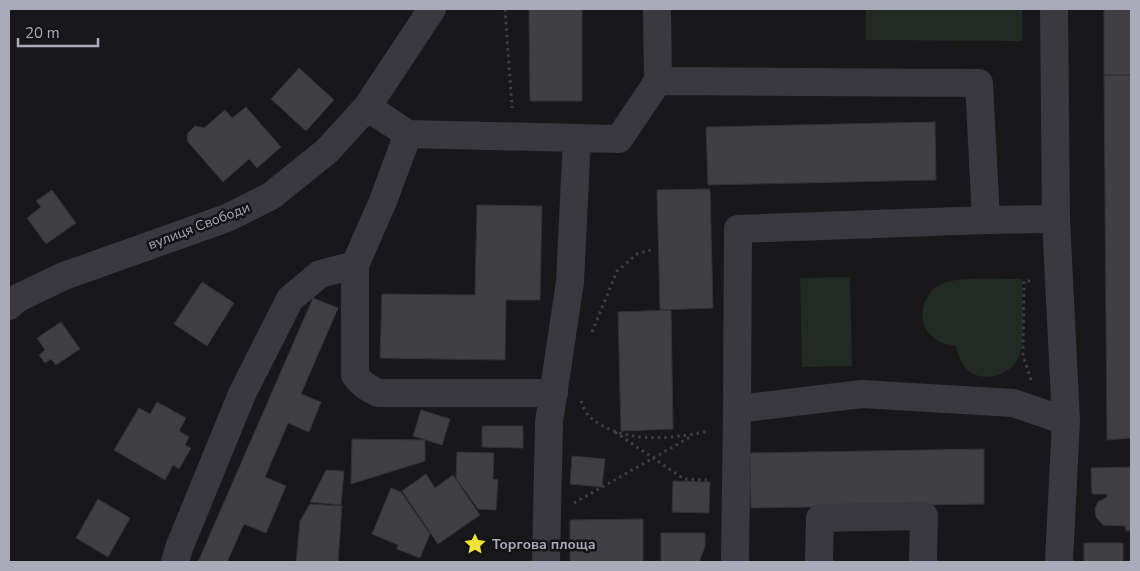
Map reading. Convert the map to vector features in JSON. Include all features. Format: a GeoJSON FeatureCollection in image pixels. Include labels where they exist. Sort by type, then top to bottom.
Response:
{"type":"FeatureCollection","features":[{"type":"Feature","properties":{"kind":"street","name":"вулиця Свободи"},"geometry":{"type":"LineString","coordinates":[[12,296],[227,218],[271,196],[327,151],[367,107],[432,9]]}},
{"type":"Feature","properties":{"kind":"street"},"geometry":{"type":"LineString","coordinates":[[367,107],[408,134],[619,139],[658,81],[656,9]]}},
{"type":"Feature","properties":{"kind":"street"},"geometry":{"type":"LineString","coordinates":[[1054,9],[1056,219],[1066,421],[1060,562]]}},
{"type":"Feature","properties":{"kind":"street"},"geometry":{"type":"LineString","coordinates":[[658,81],[978,83],[986,220]]}},
{"type":"Feature","properties":{"kind":"street"},"geometry":{"type":"LineString","coordinates":[[408,134],[383,202],[355,265],[355,374],[360,383],[378,393],[565,393]]}},
{"type":"Feature","properties":{"kind":"street"},"geometry":{"type":"LineString","coordinates":[[546,562],[549,422],[565,393],[577,138]]}},
{"type":"Feature","properties":{"kind":"street"},"geometry":{"type":"LineString","coordinates":[[735,562],[738,229],[1056,219]]}},
{"type":"Feature","properties":{"kind":"street"},"geometry":{"type":"LineString","coordinates":[[175,562],[242,394],[290,299],[320,274],[355,265]]}},
{"type":"Feature","properties":{"kind":"street"},"geometry":{"type":"LineString","coordinates":[[737,409],[862,394],[1013,403],[1066,421]]}},
{"type":"Feature","properties":{"kind":"street"},"geometry":{"type":"LineString","coordinates":[[820,562],[820,518],[924,516],[923,562]]}},
{"type":"Feature","properties":{"kind":"path"},"geometry":{"type":"LineString","coordinates":[[505,9],[514,136]]}},
{"type":"Feature","properties":{"kind":"path"},"geometry":{"type":"LineString","coordinates":[[591,336],[617,271],[637,254],[654,249]]}},
{"type":"Feature","properties":{"kind":"path"},"geometry":{"type":"LineString","coordinates":[[565,393],[589,417],[684,479],[715,480]]}},
{"type":"Feature","properties":{"kind":"path"},"geometry":{"type":"LineString","coordinates":[[612,431],[641,438],[695,434],[716,430]]}},
{"type":"Feature","properties":{"kind":"path"},"geometry":{"type":"LineString","coordinates":[[572,504],[695,434]]}},
{"type":"Feature","properties":{"kind":"shaded area"},"geometry":{"type":"Polygon","coordinates":[[[866,9],[1022,9],[1022,41],[866,40],[866,9]]]}},
{"type":"Feature","properties":{"kind":"shaded area"},"geometry":{"type":"Polygon","coordinates":[[[850,277],[852,366],[802,367],[800,278],[850,277]]]}},
{"type":"Feature","properties":{"kind":"shaded area"},"geometry":{"type":"Polygon","coordinates":[[[968,279],[1022,279],[1023,330],[1021,349],[1015,363],[1002,373],[987,377],[971,373],[962,362],[956,346],[937,340],[928,332],[924,325],[923,310],[925,302],[934,289],[941,284],[948,281],[968,279]]]}},
{"type":"Feature","properties":{"kind":"building"},"geometry":{"type":"Polygon","coordinates":[[[529,9],[582,9],[582,101],[530,101],[529,9]]]}},
{"type":"Feature","properties":{"kind":"building"},"geometry":{"type":"Polygon","coordinates":[[[1104,9],[1131,9],[1131,75],[1104,75],[1104,9]]]}},
{"type":"Feature","properties":{"kind":"building"},"geometry":{"type":"Polygon","coordinates":[[[299,68],[334,100],[306,131],[271,99],[299,68]]]}},
{"type":"Feature","properties":{"kind":"building"},"geometry":{"type":"Polygon","coordinates":[[[1104,75],[1131,75],[1131,438],[1107,440],[1104,75]]]}},
{"type":"Feature","properties":{"kind":"building"},"geometry":{"type":"Polygon","coordinates":[[[246,107],[281,147],[257,168],[249,159],[223,182],[188,142],[187,134],[195,126],[204,128],[225,110],[232,118],[246,107]]]}},
{"type":"Feature","properties":{"kind":"building"},"geometry":{"type":"Polygon","coordinates":[[[935,122],[936,180],[708,185],[706,127],[935,122]]]}},
{"type":"Feature","properties":{"kind":"building"},"geometry":{"type":"Polygon","coordinates":[[[710,189],[713,308],[660,310],[657,190],[710,189]]]}},
{"type":"Feature","properties":{"kind":"building"},"geometry":{"type":"Polygon","coordinates":[[[52,190],[76,223],[46,244],[27,218],[41,207],[36,201],[52,190]]]}},
{"type":"Feature","properties":{"kind":"building"},"geometry":{"type":"Polygon","coordinates":[[[477,205],[542,206],[540,300],[506,300],[505,360],[380,358],[382,294],[475,295],[477,205]]]}},
{"type":"Feature","properties":{"kind":"building"},"geometry":{"type":"Polygon","coordinates":[[[202,282],[234,303],[207,346],[174,324],[202,282]]]}},
{"type":"Feature","properties":{"kind":"building"},"geometry":{"type":"Polygon","coordinates":[[[313,298],[338,308],[301,394],[321,402],[309,432],[288,423],[265,477],[286,486],[266,533],[244,524],[227,562],[198,562],[313,298]]]}},
{"type":"Feature","properties":{"kind":"building"},"geometry":{"type":"Polygon","coordinates":[[[671,310],[673,429],[621,431],[618,312],[671,310]]]}},
{"type":"Feature","properties":{"kind":"building"},"geometry":{"type":"Polygon","coordinates":[[[61,322],[80,349],[56,365],[51,359],[45,363],[39,355],[45,350],[37,338],[61,322]]]}},
{"type":"Feature","properties":{"kind":"building"},"geometry":{"type":"Polygon","coordinates":[[[157,402],[186,418],[179,431],[189,437],[185,445],[191,448],[179,469],[173,465],[165,480],[114,450],[139,408],[150,414],[157,402]]]}},
{"type":"Feature","properties":{"kind":"building"},"geometry":{"type":"Polygon","coordinates":[[[421,410],[450,419],[442,445],[413,436],[421,410]]]}},
{"type":"Feature","properties":{"kind":"building"},"geometry":{"type":"Polygon","coordinates":[[[482,426],[523,426],[523,448],[482,447],[482,426]]]}},
{"type":"Feature","properties":{"kind":"building"},"geometry":{"type":"Polygon","coordinates":[[[352,439],[425,440],[425,461],[351,484],[352,439]]]}},
{"type":"Feature","properties":{"kind":"building"},"geometry":{"type":"Polygon","coordinates":[[[984,449],[984,504],[751,508],[750,453],[984,449]]]}},
{"type":"Feature","properties":{"kind":"building"},"geometry":{"type":"Polygon","coordinates":[[[457,452],[494,453],[493,479],[498,480],[496,510],[478,509],[456,478],[457,452]]]}},
{"type":"Feature","properties":{"kind":"building"},"geometry":{"type":"Polygon","coordinates":[[[572,456],[605,459],[602,487],[570,484],[572,456]]]}},
{"type":"Feature","properties":{"kind":"building"},"geometry":{"type":"Polygon","coordinates":[[[1131,467],[1131,531],[1126,531],[1125,526],[1103,525],[1096,517],[1095,509],[1098,502],[1107,497],[1107,494],[1092,494],[1091,468],[1131,467]]]}},
{"type":"Feature","properties":{"kind":"building"},"geometry":{"type":"Polygon","coordinates":[[[326,470],[344,471],[341,505],[310,502],[326,470]]]}},
{"type":"Feature","properties":{"kind":"building"},"geometry":{"type":"Polygon","coordinates":[[[426,474],[435,488],[453,475],[480,515],[438,544],[402,491],[426,474]]]}},
{"type":"Feature","properties":{"kind":"building"},"geometry":{"type":"Polygon","coordinates":[[[673,481],[710,482],[709,513],[672,512],[673,481]]]}},
{"type":"Feature","properties":{"kind":"building"},"geometry":{"type":"Polygon","coordinates":[[[391,488],[401,492],[430,534],[420,558],[397,549],[398,545],[372,534],[391,488]]]}},
{"type":"Feature","properties":{"kind":"building"},"geometry":{"type":"Polygon","coordinates":[[[98,499],[130,518],[108,557],[76,538],[98,499]]]}},
{"type":"Feature","properties":{"kind":"building"},"geometry":{"type":"Polygon","coordinates":[[[310,504],[342,506],[338,562],[296,562],[300,521],[310,504]]]}},
{"type":"Feature","properties":{"kind":"building"},"geometry":{"type":"Polygon","coordinates":[[[643,519],[643,562],[570,562],[570,520],[643,519]]]}},
{"type":"Feature","properties":{"kind":"building"},"geometry":{"type":"Polygon","coordinates":[[[661,533],[705,533],[705,547],[699,562],[661,562],[661,533]]]}},
{"type":"Feature","properties":{"kind":"building"},"geometry":{"type":"Polygon","coordinates":[[[1084,543],[1123,543],[1123,562],[1084,562],[1084,543]]]}},
{"type":"Feature","properties":{"kind":"place","name":"Торгова площа"},"geometry":{"type":"Point","coordinates":[475,544]}}]}
